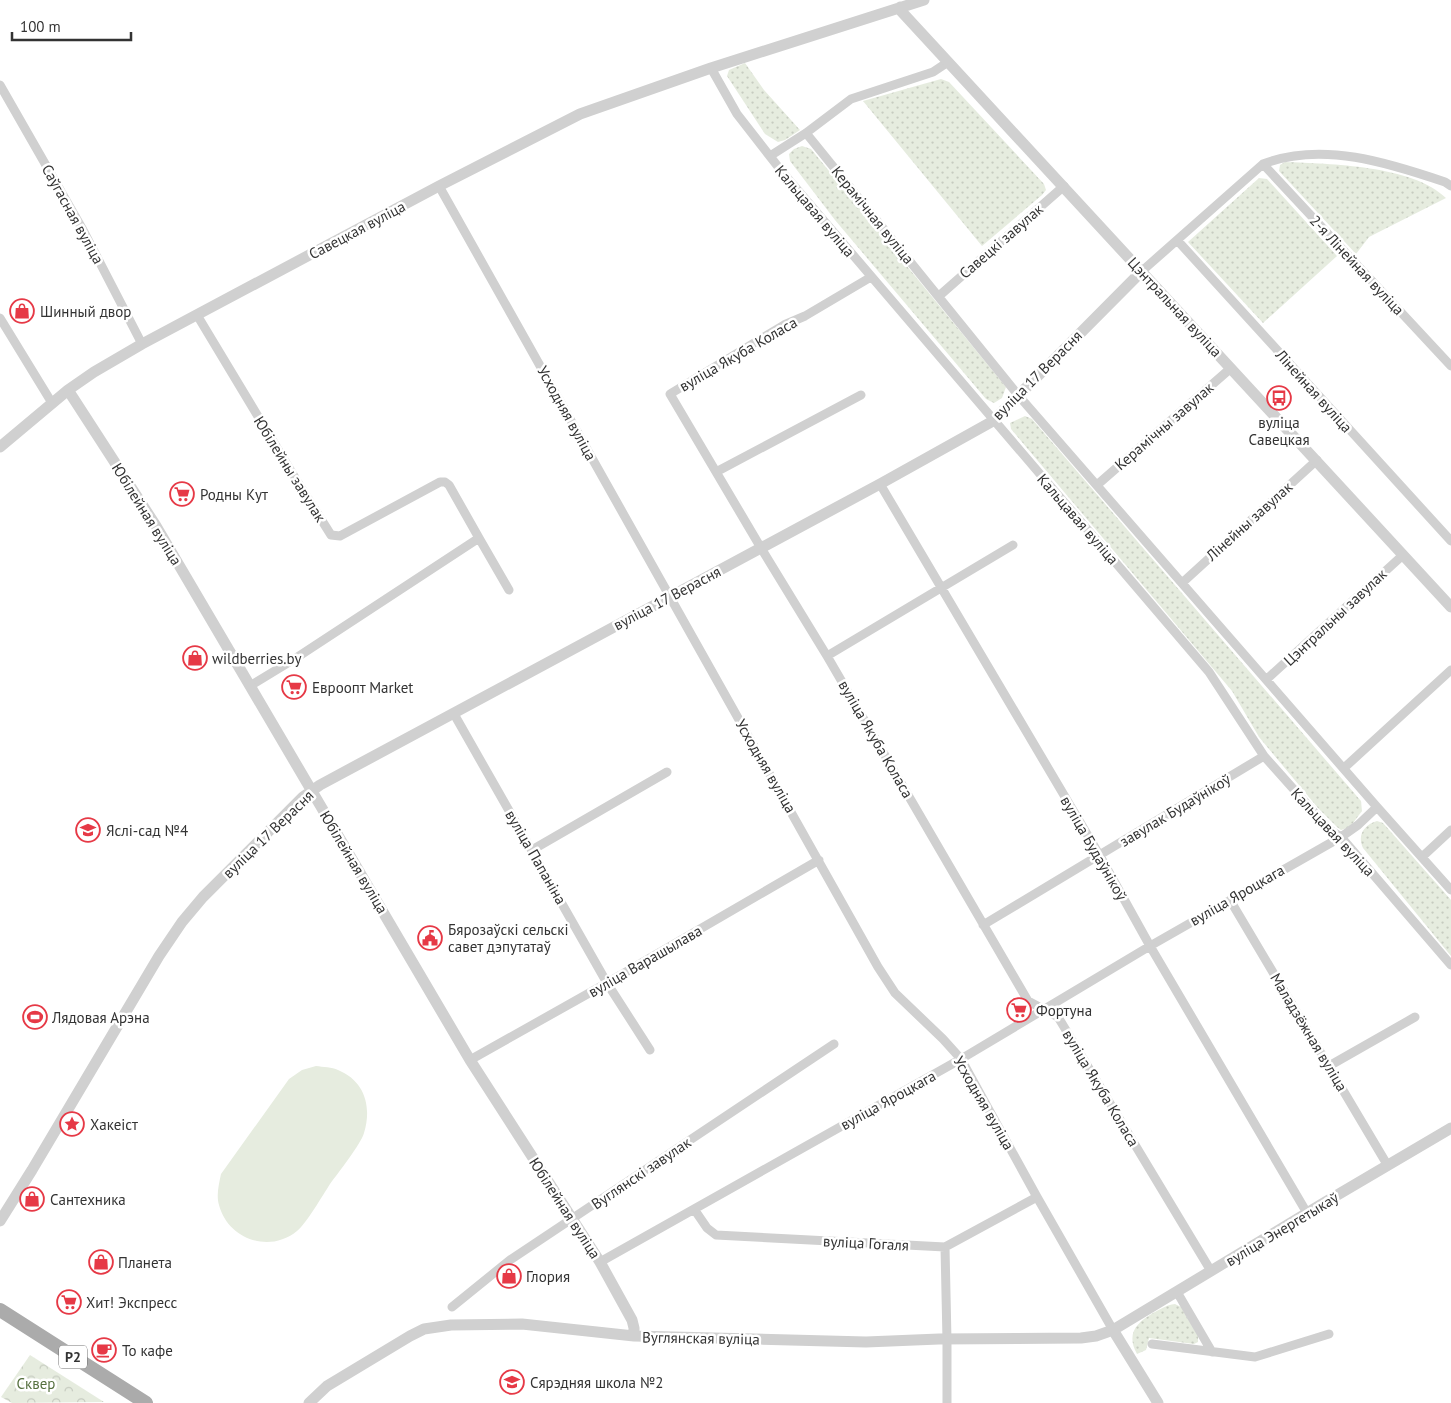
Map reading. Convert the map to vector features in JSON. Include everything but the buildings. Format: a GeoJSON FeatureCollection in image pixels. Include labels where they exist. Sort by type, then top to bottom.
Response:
{"type":"FeatureCollection","features":[{"type":"Feature","properties":{"kind":"main road","name":"Р2"},"geometry":{"type":"LineString","coordinates":[[0,1310],[146,1403]]}},
{"type":"Feature","properties":{"kind":"main road","name":"Р2"},"geometry":{"type":"LineString","coordinates":[[0,1320],[130,1403]]}},
{"type":"Feature","properties":{"kind":"street","name":"Савецкая вуліца"},"geometry":{"type":"LineString","coordinates":[[0,447],[68,390],[94,372],[142,344],[439,186],[580,114],[738,59],[924,0]]}},
{"type":"Feature","properties":{"kind":"street","name":"Цэнтральная вуліца"},"geometry":{"type":"LineString","coordinates":[[900,7],[901,11],[1451,607]]}},
{"type":"Feature","properties":{"kind":"street"},"geometry":{"type":"LineString","coordinates":[[770,156],[806,133],[851,99],[933,72],[948,62]]}},
{"type":"Feature","properties":{"kind":"street","name":"Кальцавая вуліца"},"geometry":{"type":"LineString","coordinates":[[711,68],[737,114],[770,156],[1209,672],[1264,756],[1330,830],[1341,837],[1451,965]]}},
{"type":"Feature","properties":{"kind":"street","name":"Саўгасная вуліца"},"geometry":{"type":"LineString","coordinates":[[0,85],[83,230],[142,344]]}},
{"type":"Feature","properties":{"kind":"street","name":"Керамічная вуліца"},"geometry":{"type":"LineString","coordinates":[[806,133],[1018,395],[1451,890]]}},
{"type":"Feature","properties":{"kind":"street","name":"вуліца 17 Верасня"},"geometry":{"type":"LineString","coordinates":[[0,1221],[159,956],[182,922],[203,897],[303,798],[320,785],[994,421],[1142,271],[1263,164],[1276,159],[1307,154],[1353,157],[1400,167],[1445,182],[1451,186]]}},
{"type":"Feature","properties":{"kind":"street","name":"2-я Лінейная вуліца"},"geometry":{"type":"LineString","coordinates":[[1263,164],[1451,366]]}},
{"type":"Feature","properties":{"kind":"street","name":"Усходняя вуліца"},"geometry":{"type":"LineString","coordinates":[[439,186],[878,967],[895,993],[961,1059],[1114,1330]]}},
{"type":"Feature","properties":{"kind":"street","name":"Савецкі завулак"},"geometry":{"type":"LineString","coordinates":[[939,296],[1064,186]]}},
{"type":"Feature","properties":{"kind":"street","name":"Лінейная вуліца"},"geometry":{"type":"LineString","coordinates":[[1177,240],[1451,541]]}},
{"type":"Feature","properties":{"kind":"street","name":"вуліца Якуба Коласа"},"geometry":{"type":"LineString","coordinates":[[871,277],[805,316],[784,325],[670,394],[827,656],[1028,1001],[1058,1018],[1211,1271]]}},
{"type":"Feature","properties":{"kind":"street","name":"Юбілейны завулак"},"geometry":{"type":"LineString","coordinates":[[197,315],[331,535],[340,536],[440,482],[445,482],[509,590]]}},
{"type":"Feature","properties":{"kind":"street"},"geometry":{"type":"LineString","coordinates":[[0,318],[52,403]]}},
{"type":"Feature","properties":{"kind":"street","name":"Керамічны завулак"},"geometry":{"type":"LineString","coordinates":[[1097,485],[1231,368]]}},
{"type":"Feature","properties":{"kind":"street","name":"Юбілейная вуліца"},"geometry":{"type":"LineString","coordinates":[[68,390],[156,526],[470,1060],[600,1262],[632,1320],[634,1336]]}},
{"type":"Feature","properties":{"kind":"street"},"geometry":{"type":"LineString","coordinates":[[716,472],[862,395]]}},
{"type":"Feature","properties":{"kind":"street","name":"Лінейны завулак"},"geometry":{"type":"LineString","coordinates":[[1182,583],[1317,460]]}},
{"type":"Feature","properties":{"kind":"street","name":"вуліца Будаўнікоў"},"geometry":{"type":"LineString","coordinates":[[880,484],[1100,856],[1150,946],[1307,1213]]}},
{"type":"Feature","properties":{"kind":"street"},"geometry":{"type":"LineString","coordinates":[[250,686],[479,538]]}},
{"type":"Feature","properties":{"kind":"street"},"geometry":{"type":"LineString","coordinates":[[827,656],[1013,544]]}},
{"type":"Feature","properties":{"kind":"street","name":"Цэнтральны завулак"},"geometry":{"type":"LineString","coordinates":[[1266,680],[1403,555]]}},
{"type":"Feature","properties":{"kind":"street"},"geometry":{"type":"LineString","coordinates":[[1344,768],[1451,670]]}},
{"type":"Feature","properties":{"kind":"street","name":"вуліца Папаніна"},"geometry":{"type":"LineString","coordinates":[[454,714],[607,983],[650,1050]]}},
{"type":"Feature","properties":{"kind":"street","name":"завулак Будаўнікоў"},"geometry":{"type":"LineString","coordinates":[[983,925],[1264,756]]}},
{"type":"Feature","properties":{"kind":"street"},"geometry":{"type":"LineString","coordinates":[[532,850],[667,772]]}},
{"type":"Feature","properties":{"kind":"street","name":"вуліца Яроцкага"},"geometry":{"type":"LineString","coordinates":[[600,1262],[961,1059],[1150,946],[1341,837],[1358,825],[1377,807]]}},
{"type":"Feature","properties":{"kind":"street"},"geometry":{"type":"LineString","coordinates":[[1422,857],[1451,830]]}},
{"type":"Feature","properties":{"kind":"street","name":"вуліца Варашылава"},"geometry":{"type":"LineString","coordinates":[[470,1060],[819,860]]}},
{"type":"Feature","properties":{"kind":"street","name":"Маладзёжная вуліца"},"geometry":{"type":"LineString","coordinates":[[1230,900],[1388,1166]]}},
{"type":"Feature","properties":{"kind":"street"},"geometry":{"type":"LineString","coordinates":[[1329,1066],[1415,1017]]}},
{"type":"Feature","properties":{"kind":"street","name":"Вуглянскі завулак"},"geometry":{"type":"LineString","coordinates":[[452,1307],[510,1260],[834,1044]]}},
{"type":"Feature","properties":{"kind":"street","name":"вуліца Энергетыкаў"},"geometry":{"type":"LineString","coordinates":[[1114,1330],[1451,1128]]}},
{"type":"Feature","properties":{"kind":"street"},"geometry":{"type":"LineString","coordinates":[[947,1403],[944,1247],[1038,1197]]}},
{"type":"Feature","properties":{"kind":"street","name":"вуліца Гогаля"},"geometry":{"type":"LineString","coordinates":[[694,1209],[707,1228],[716,1234],[944,1247]]}},
{"type":"Feature","properties":{"kind":"street"},"geometry":{"type":"LineString","coordinates":[[1177,1292],[1212,1352]]}},
{"type":"Feature","properties":{"kind":"street","name":"Вуглянская вуліца"},"geometry":{"type":"LineString","coordinates":[[310,1403],[327,1386],[410,1336],[424,1330],[461,1324],[522,1324],[634,1336],[866,1342],[1081,1338],[1096,1336],[1114,1330]]}},
{"type":"Feature","properties":{"kind":"street"},"geometry":{"type":"LineString","coordinates":[[1114,1330],[1158,1403]]}},
{"type":"Feature","properties":{"kind":"street"},"geometry":{"type":"LineString","coordinates":[[1152,1344],[1254,1357],[1329,1334]]}},
{"type":"Feature","properties":{"kind":"green space"},"geometry":{"type":"Polygon","coordinates":[[[745,63],[764,90],[800,130],[785,140],[778,142],[765,134],[727,76],[729,70],[745,63]]]}},
{"type":"Feature","properties":{"kind":"green space"},"geometry":{"type":"Polygon","coordinates":[[[941,79],[949,82],[1044,184],[1046,190],[982,246],[863,101],[941,79]]]}},
{"type":"Feature","properties":{"kind":"green space"},"geometry":{"type":"Polygon","coordinates":[[[802,146],[811,149],[1006,387],[1002,398],[994,403],[986,399],[835,220],[790,161],[789,154],[794,149],[802,146]]]}},
{"type":"Feature","properties":{"kind":"green space"},"geometry":{"type":"Polygon","coordinates":[[[1285,162],[1370,168],[1413,179],[1431,187],[1446,198],[1369,237],[1356,254],[1279,171],[1280,165],[1285,162]]]}},
{"type":"Feature","properties":{"kind":"green space"},"geometry":{"type":"Polygon","coordinates":[[[1259,178],[1267,179],[1337,256],[1263,323],[1188,242],[1259,178]]]}},
{"type":"Feature","properties":{"kind":"green space"},"geometry":{"type":"Polygon","coordinates":[[[1025,416],[1032,419],[1361,801],[1362,811],[1350,827],[1341,830],[1318,808],[1259,737],[1232,691],[1011,429],[1010,423],[1025,416]]]}},
{"type":"Feature","properties":{"kind":"green space"},"geometry":{"type":"Polygon","coordinates":[[[1377,821],[1383,823],[1451,900],[1451,956],[1363,848],[1361,835],[1363,831],[1368,825],[1377,821]]]}},
{"type":"Feature","properties":{"kind":"green space"},"geometry":{"type":"Polygon","coordinates":[[[316,1066],[338,1070],[355,1081],[364,1096],[366,1105],[367,1114],[364,1133],[310,1216],[297,1231],[286,1238],[274,1241],[262,1242],[251,1239],[231,1227],[224,1217],[218,1197],[221,1174],[289,1079],[302,1070],[316,1066]]]}},
{"type":"Feature","properties":{"kind":"green space"},"geometry":{"type":"Polygon","coordinates":[[[1175,1304],[1181,1307],[1198,1336],[1198,1342],[1194,1344],[1149,1338],[1146,1350],[1137,1354],[1132,1341],[1134,1330],[1153,1313],[1166,1306],[1175,1304]]]}},
{"type":"Feature","properties":{"kind":"green space","name":"Сквер"},"geometry":{"type":"Polygon","coordinates":[[[30,1355],[104,1402],[12,1403],[1,1397],[30,1355]]]}},
{"type":"Feature","properties":{"kind":"place","name":"Шинный двор"},"geometry":{"type":"Point","coordinates":[22,311]}},
{"type":"Feature","properties":{"kind":"place","name":"вуліца Савецкая"},"geometry":{"type":"Point","coordinates":[1279,398]}},
{"type":"Feature","properties":{"kind":"place","name":"Родны Кут"},"geometry":{"type":"Point","coordinates":[182,494]}},
{"type":"Feature","properties":{"kind":"place","name":"wildberries.by"},"geometry":{"type":"Point","coordinates":[195,658]}},
{"type":"Feature","properties":{"kind":"place","name":"Евроопт Market"},"geometry":{"type":"Point","coordinates":[294,687]}},
{"type":"Feature","properties":{"kind":"place","name":"Яслі-сад №4"},"geometry":{"type":"Point","coordinates":[88,830]}},
{"type":"Feature","properties":{"kind":"place","name":"Бярозаўскі сельскі савет дэпутатаў"},"geometry":{"type":"Point","coordinates":[430,938]}},
{"type":"Feature","properties":{"kind":"place","name":"Фортуна"},"geometry":{"type":"Point","coordinates":[1019,1010]}},
{"type":"Feature","properties":{"kind":"place","name":"Лядовая Арэна"},"geometry":{"type":"Point","coordinates":[35,1017]}},
{"type":"Feature","properties":{"kind":"place","name":"Хакеіст"},"geometry":{"type":"Point","coordinates":[72,1124]}},
{"type":"Feature","properties":{"kind":"place","name":"Сантехника"},"geometry":{"type":"Point","coordinates":[32,1199]}},
{"type":"Feature","properties":{"kind":"place","name":"Планета"},"geometry":{"type":"Point","coordinates":[101,1262]}},
{"type":"Feature","properties":{"kind":"place","name":"Глория"},"geometry":{"type":"Point","coordinates":[509,1276]}},
{"type":"Feature","properties":{"kind":"place","name":"Хит! Экспресс"},"geometry":{"type":"Point","coordinates":[69,1302]}},
{"type":"Feature","properties":{"kind":"place","name":"То кафе"},"geometry":{"type":"Point","coordinates":[104,1350]}},
{"type":"Feature","properties":{"kind":"place","name":"Сярэдняя школа №2"},"geometry":{"type":"Point","coordinates":[512,1382]}}]}
